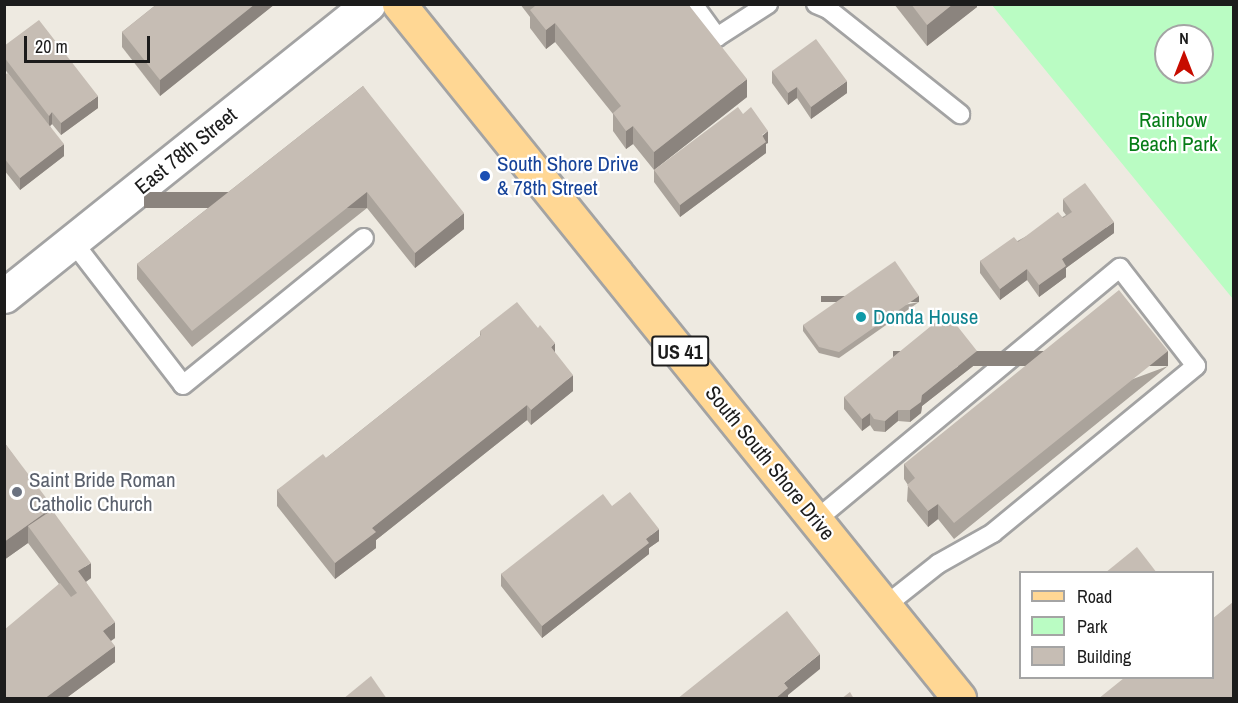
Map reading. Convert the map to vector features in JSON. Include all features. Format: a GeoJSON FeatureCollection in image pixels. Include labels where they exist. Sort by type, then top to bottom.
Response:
{"type":"FeatureCollection","features":[{"type":"Feature","properties":{"kind":"main road","name":"South South Shore Drive"},"geometry":{"type":"LineString","coordinates":[[399,4],[958,698]]}},
{"type":"Feature","properties":{"kind":"street","name":"East 78th Street"},"geometry":{"type":"LineString","coordinates":[[4,296],[368,4]]}},
{"type":"Feature","properties":{"kind":"lane"},"geometry":{"type":"LineString","coordinates":[[693,4],[717,38],[768,4]]}},
{"type":"Feature","properties":{"kind":"lane"},"geometry":{"type":"LineString","coordinates":[[816,4],[828,9],[960,114]]}},
{"type":"Feature","properties":{"kind":"lane"},"geometry":{"type":"LineString","coordinates":[[73,242],[183,385],[364,238]]}},
{"type":"Feature","properties":{"kind":"lane"},"geometry":{"type":"LineString","coordinates":[[816,520],[1120,268],[1196,366],[993,533],[938,564],[885,606]]}},
{"type":"Feature","properties":{"kind":"green space","name":"Rainbow Beach Park"},"geometry":{"type":"Polygon","coordinates":[[[992,5],[1233,5],[1233,299],[992,5]]]}},
{"type":"Feature","properties":{"kind":"building"},"geometry":{"type":"Polygon","coordinates":[[[157,4],[255,4],[160,80],[122,32],[157,4]]]}},
{"type":"Feature","properties":{"kind":"building"},"geometry":{"type":"Polygon","coordinates":[[[534,4],[688,4],[747,79],[654,152],[633,126],[626,131],[613,113],[621,106],[555,23],[546,30],[530,10],[535,6],[534,4]]]}},
{"type":"Feature","properties":{"kind":"building"},"geometry":{"type":"Polygon","coordinates":[[[911,4],[953,4],[927,25],[911,4]]]}},
{"type":"Feature","properties":{"kind":"building"},"geometry":{"type":"Polygon","coordinates":[[[39,20],[98,96],[61,123],[52,112],[49,116],[4,57],[4,46],[39,20]]]}},
{"type":"Feature","properties":{"kind":"building"},"geometry":{"type":"Polygon","coordinates":[[[816,39],[847,81],[811,107],[797,87],[788,93],[772,71],[816,39]]]}},
{"type":"Feature","properties":{"kind":"building"},"geometry":{"type":"Polygon","coordinates":[[[8,73],[64,144],[20,178],[4,158],[4,75],[8,73]]]}},
{"type":"Feature","properties":{"kind":"building"},"geometry":{"type":"Polygon","coordinates":[[[363,86],[464,213],[415,253],[367,192],[192,331],[137,264],[363,86]]]}},
{"type":"Feature","properties":{"kind":"building"},"geometry":{"type":"Polygon","coordinates":[[[738,107],[743,114],[751,107],[768,131],[762,135],[766,142],[680,205],[654,170],[738,107]]]}},
{"type":"Feature","properties":{"kind":"building"},"geometry":{"type":"Polygon","coordinates":[[[1085,183],[1114,222],[1062,259],[1066,266],[1039,285],[1027,269],[1000,289],[980,261],[1014,237],[1018,242],[1058,212],[1063,218],[1072,212],[1063,199],[1085,183]]]}},
{"type":"Feature","properties":{"kind":"building","name":"Donda House"},"geometry":{"type":"Polygon","coordinates":[[[895,261],[919,296],[839,352],[819,347],[803,325],[895,261]]]}},
{"type":"Feature","properties":{"kind":"building"},"geometry":{"type":"Polygon","coordinates":[[[1119,290],[1168,351],[954,523],[938,504],[928,511],[907,485],[915,478],[904,464],[1119,290]]]}},
{"type":"Feature","properties":{"kind":"building"},"geometry":{"type":"Polygon","coordinates":[[[517,302],[538,328],[540,325],[555,343],[551,347],[573,375],[531,410],[527,405],[372,528],[376,532],[335,563],[277,490],[323,454],[326,458],[481,335],[480,331],[517,302]]]}},
{"type":"Feature","properties":{"kind":"building"},"geometry":{"type":"Polygon","coordinates":[[[947,313],[977,351],[922,395],[921,402],[910,410],[898,410],[885,421],[874,419],[870,413],[862,419],[844,397],[947,313]]]}},
{"type":"Feature","properties":{"kind":"building","name":"Saint Bride Roman Catholic Church"},"geometry":{"type":"Polygon","coordinates":[[[4,442],[53,507],[4,542],[4,442]]]}},
{"type":"Feature","properties":{"kind":"building"},"geometry":{"type":"Polygon","coordinates":[[[630,492],[659,529],[646,539],[649,543],[542,626],[501,574],[603,494],[612,506],[630,492]]]}},
{"type":"Feature","properties":{"kind":"building"},"geometry":{"type":"Polygon","coordinates":[[[52,510],[91,563],[78,571],[115,622],[103,631],[115,646],[44,699],[4,699],[4,630],[60,583],[71,597],[77,593],[28,526],[52,510]]]}},
{"type":"Feature","properties":{"kind":"building"},"geometry":{"type":"Polygon","coordinates":[[[1137,547],[1155,571],[1107,571],[1137,547]]]}},
{"type":"Feature","properties":{"kind":"building"},"geometry":{"type":"Polygon","coordinates":[[[1233,602],[1233,699],[1098,699],[1123,679],[1214,679],[1214,617],[1233,602]]]}},
{"type":"Feature","properties":{"kind":"building"},"geometry":{"type":"Polygon","coordinates":[[[787,611],[820,654],[784,683],[788,688],[775,699],[677,699],[787,611]]]}},
{"type":"Feature","properties":{"kind":"building"},"geometry":{"type":"Polygon","coordinates":[[[371,676],[387,699],[343,699],[371,676]]]}},
{"type":"Feature","properties":{"kind":"building"},"geometry":{"type":"Polygon","coordinates":[[[850,692],[854,699],[841,699],[850,692]]]}},
{"type":"Feature","properties":{"kind":"place","name":"South Shore Drive & 78th Street"},"geometry":{"type":"Point","coordinates":[485,176]}},
{"type":"Feature","properties":{"kind":"place","name":"Donda House"},"geometry":{"type":"Point","coordinates":[861,317]}},
{"type":"Feature","properties":{"kind":"place","name":"Saint Bride Roman Catholic Church"},"geometry":{"type":"Point","coordinates":[17,492]}}]}
